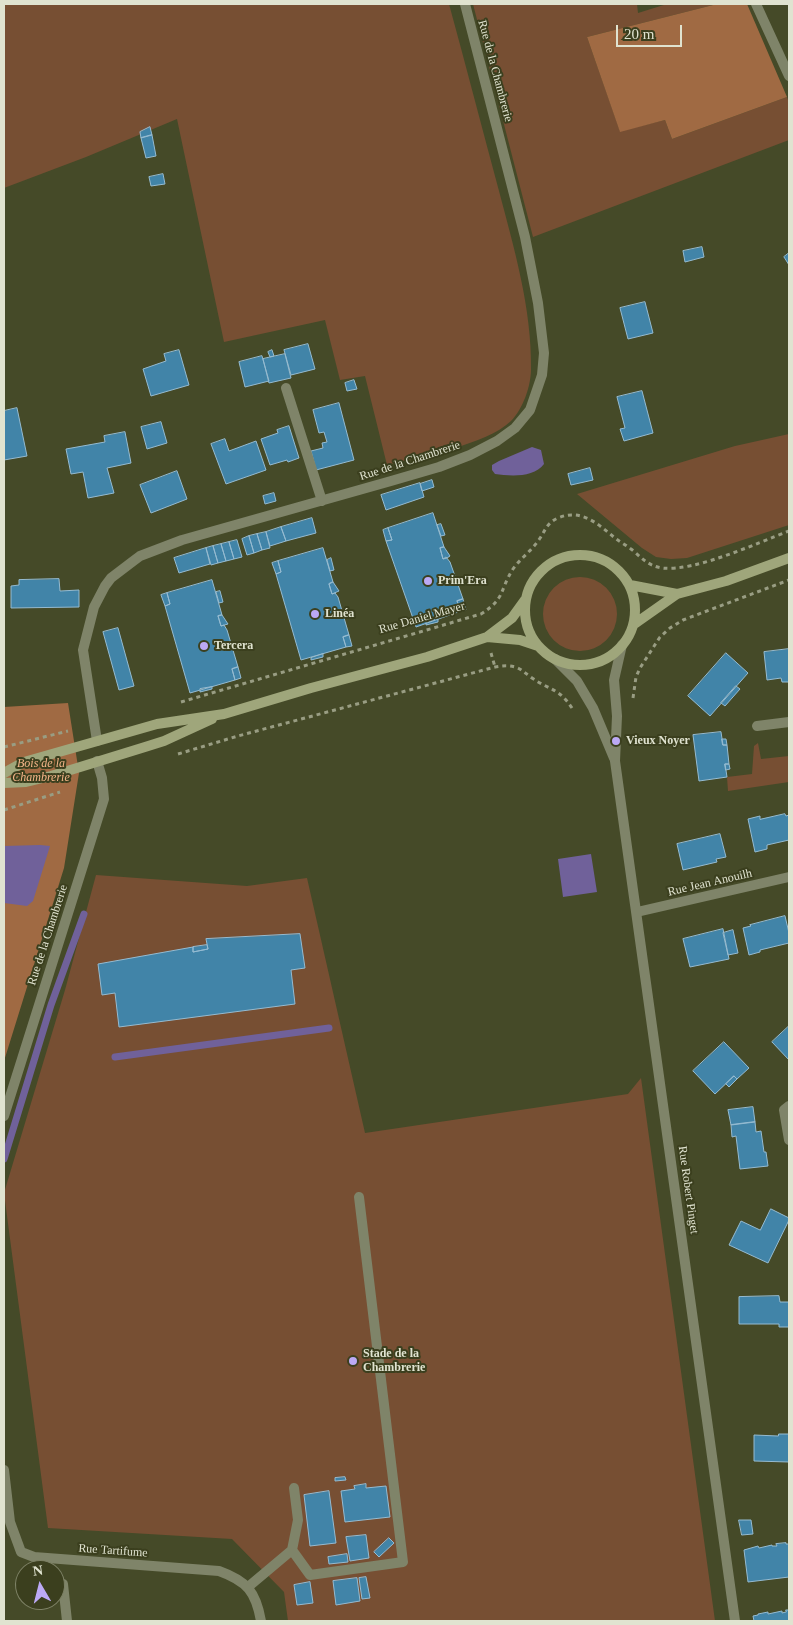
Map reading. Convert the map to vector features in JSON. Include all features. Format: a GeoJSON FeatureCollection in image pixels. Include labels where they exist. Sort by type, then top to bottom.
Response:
{"type":"FeatureCollection","features":[{"type":"Feature","properties":{"kind":"main road"},"geometry":{"type":"LineString","coordinates":[[4,783],[26,782],[164,741],[224,714],[311,688],[427,657],[487,637],[512,618],[525,600],[533,582],[543,570],[555,561],[570,556],[588,556],[605,561],[619,571],[630,586],[635,602],[633,625],[629,636],[622,646],[603,660],[591,664],[579,665],[555,659],[538,646],[520,640],[487,637]]}},
{"type":"Feature","properties":{"kind":"main road"},"geometry":{"type":"LineString","coordinates":[[633,625],[677,594],[726,581],[789,558]]}},
{"type":"Feature","properties":{"kind":"main road"},"geometry":{"type":"LineString","coordinates":[[630,586],[677,594]]}},
{"type":"Feature","properties":{"kind":"main road"},"geometry":{"type":"LineString","coordinates":[[525,600],[525,620],[538,646]]}},
{"type":"Feature","properties":{"kind":"main road"},"geometry":{"type":"LineString","coordinates":[[4,773],[24,762],[157,724],[224,714]]}},
{"type":"Feature","properties":{"kind":"street","name":"Rue de la Chambrerie"},"geometry":{"type":"LineString","coordinates":[[97,741],[83,650],[94,606],[104,586],[140,556],[182,540],[439,467],[476,453],[497,441],[515,428],[530,410],[542,376],[544,353],[534,284],[526,237],[465,4]]}},
{"type":"Feature","properties":{"kind":"street"},"geometry":{"type":"LineString","coordinates":[[756,4],[789,76]]}},
{"type":"Feature","properties":{"kind":"street"},"geometry":{"type":"LineString","coordinates":[[286,388],[322,501]]}},
{"type":"Feature","properties":{"kind":"street","name":"Rue Robert Pinget"},"geometry":{"type":"LineString","coordinates":[[622,646],[614,680],[620,702],[617,716],[616,762],[734,1621]]}},
{"type":"Feature","properties":{"kind":"street","name":"Rue Robert Pinget"},"geometry":{"type":"LineString","coordinates":[[555,659],[577,681],[593,708],[616,762]]}},
{"type":"Feature","properties":{"kind":"street"},"geometry":{"type":"LineString","coordinates":[[757,726],[789,722]]}},
{"type":"Feature","properties":{"kind":"street","name":"Rue de la Chambrerie"},"geometry":{"type":"LineString","coordinates":[[4,1116],[104,800],[102,778],[97,761]]}},
{"type":"Feature","properties":{"kind":"street","name":"Rue Jean Anouilh"},"geometry":{"type":"LineString","coordinates":[[637,912],[789,877]]}},
{"type":"Feature","properties":{"kind":"street"},"geometry":{"type":"LineString","coordinates":[[789,1106],[784,1110],[789,1140]]}},
{"type":"Feature","properties":{"kind":"street"},"geometry":{"type":"LineString","coordinates":[[292,1550],[310,1575],[403,1562],[359,1197]]}},
{"type":"Feature","properties":{"kind":"street","name":"Rue Tartifume"},"geometry":{"type":"LineString","coordinates":[[4,1470],[10,1522],[21,1552],[34,1557],[218,1571],[234,1577],[248,1587]]}},
{"type":"Feature","properties":{"kind":"street"},"geometry":{"type":"LineString","coordinates":[[261,1621],[258,1604],[248,1587],[292,1550],[298,1520],[294,1488]]}},
{"type":"Feature","properties":{"kind":"path","name":"Rue Daniel Mayer"},"geometry":{"type":"LineString","coordinates":[[174,705],[481,614],[500,599],[513,569],[539,540],[549,523],[564,516],[587,517],[629,547],[646,563],[661,568],[687,567],[706,562],[789,531]]}},
{"type":"Feature","properties":{"kind":"path"},"geometry":{"type":"LineString","coordinates":[[620,702],[632,699],[640,668],[660,637],[670,628],[683,620],[789,580]]}},
{"type":"Feature","properties":{"kind":"path"},"geometry":{"type":"LineString","coordinates":[[176,755],[257,730],[495,667],[509,665],[524,671],[532,678],[557,691],[574,710],[579,710]]}},
{"type":"Feature","properties":{"kind":"path"},"geometry":{"type":"LineString","coordinates":[[4,748],[40,737],[94,725]]}},
{"type":"Feature","properties":{"kind":"path"},"geometry":{"type":"LineString","coordinates":[[4,810],[65,791]]}},
{"type":"Feature","properties":{"kind":"shaded area"},"geometry":{"type":"Polygon","coordinates":[[[4,4],[449,4],[510,234],[529,324],[531,376],[526,397],[511,421],[486,437],[470,443],[387,465],[365,376],[340,380],[325,320],[224,342],[177,119],[86,157],[4,188],[4,4]]]}},
{"type":"Feature","properties":{"kind":"shaded area"},"geometry":{"type":"Polygon","coordinates":[[[473,4],[637,4],[638,13],[667,4],[717,4],[587,37],[620,131],[665,120],[672,139],[787,97],[789,103],[789,140],[533,237],[473,4]]]}},
{"type":"Feature","properties":{"kind":"shaded area"},"geometry":{"type":"Polygon","coordinates":[[[789,434],[789,525],[687,558],[671,559],[656,557],[642,548],[577,494],[735,446],[789,434]]]}},
{"type":"Feature","properties":{"kind":"shaded area"},"geometry":{"type":"Polygon","coordinates":[[[532,447],[541,450],[544,464],[540,469],[521,475],[495,474],[492,470],[492,465],[532,447]]]}},
{"type":"Feature","properties":{"kind":"shaded area"},"geometry":{"type":"Polygon","coordinates":[[[573,577],[587,577],[601,583],[611,593],[617,607],[617,621],[611,635],[601,645],[587,651],[573,651],[559,645],[549,635],[543,621],[543,607],[549,593],[559,583],[573,577]]]}},
{"type":"Feature","properties":{"kind":"shaded area"},"geometry":{"type":"Polygon","coordinates":[[[758,743],[761,759],[789,756],[789,782],[728,791],[727,777],[752,774],[754,746],[758,743]]]}},
{"type":"Feature","properties":{"kind":"shaded area"},"geometry":{"type":"Polygon","coordinates":[[[4,846],[50,846],[33,901],[27,906],[4,903],[4,846]]]}},
{"type":"Feature","properties":{"kind":"shaded area"},"geometry":{"type":"Polygon","coordinates":[[[591,854],[597,892],[563,897],[558,859],[591,854]]]}},
{"type":"Feature","properties":{"kind":"shaded area","name":"Stade de la Chambrerie"},"geometry":{"type":"Polygon","coordinates":[[[96,875],[247,886],[307,878],[365,1133],[628,1094],[641,1078],[715,1621],[288,1621],[284,1592],[232,1539],[48,1528],[4,1193],[65,990],[96,875]]]}},
{"type":"Feature","properties":{"kind":"green space"},"geometry":{"type":"Polygon","coordinates":[[[717,4],[747,4],[787,97],[672,139],[665,120],[620,132],[587,37],[717,4]]]}},
{"type":"Feature","properties":{"kind":"green space","name":"Bois de la Chambrerie"},"geometry":{"type":"Polygon","coordinates":[[[68,703],[79,773],[64,868],[4,1061],[4,707],[68,703]]]}},
{"type":"Feature","properties":{"kind":"building"},"geometry":{"type":"Polygon","coordinates":[[[150,127],[152,135],[141,138],[140,132],[150,127]]]}},
{"type":"Feature","properties":{"kind":"building"},"geometry":{"type":"Polygon","coordinates":[[[152,135],[156,156],[146,158],[141,138],[152,135]]]}},
{"type":"Feature","properties":{"kind":"building"},"geometry":{"type":"Polygon","coordinates":[[[163,174],[165,184],[151,186],[149,177],[163,174]]]}},
{"type":"Feature","properties":{"kind":"building"},"geometry":{"type":"Polygon","coordinates":[[[702,247],[704,257],[685,262],[683,251],[702,247]]]}},
{"type":"Feature","properties":{"kind":"building"},"geometry":{"type":"Polygon","coordinates":[[[789,253],[789,265],[784,257],[789,253]]]}},
{"type":"Feature","properties":{"kind":"building"},"geometry":{"type":"Polygon","coordinates":[[[645,302],[653,333],[628,339],[620,308],[645,302]]]}},
{"type":"Feature","properties":{"kind":"building"},"geometry":{"type":"Polygon","coordinates":[[[308,344],[315,369],[291,375],[284,350],[308,344]]]}},
{"type":"Feature","properties":{"kind":"building"},"geometry":{"type":"Polygon","coordinates":[[[179,350],[189,385],[151,396],[143,369],[166,361],[164,354],[179,350]]]}},
{"type":"Feature","properties":{"kind":"building"},"geometry":{"type":"Polygon","coordinates":[[[272,350],[274,356],[270,357],[268,352],[272,350]]]}},
{"type":"Feature","properties":{"kind":"building"},"geometry":{"type":"Polygon","coordinates":[[[285,354],[291,378],[269,383],[263,359],[285,354]]]}},
{"type":"Feature","properties":{"kind":"building"},"geometry":{"type":"Polygon","coordinates":[[[262,356],[269,381],[245,387],[239,362],[262,356]]]}},
{"type":"Feature","properties":{"kind":"building"},"geometry":{"type":"Polygon","coordinates":[[[354,380],[357,389],[347,391],[345,383],[354,380]]]}},
{"type":"Feature","properties":{"kind":"building"},"geometry":{"type":"Polygon","coordinates":[[[642,391],[653,433],[624,441],[620,429],[625,428],[617,397],[642,391]]]}},
{"type":"Feature","properties":{"kind":"building"},"geometry":{"type":"Polygon","coordinates":[[[339,403],[354,460],[316,470],[311,451],[323,448],[322,443],[327,442],[324,432],[319,433],[313,410],[339,403]]]}},
{"type":"Feature","properties":{"kind":"building"},"geometry":{"type":"Polygon","coordinates":[[[17,408],[27,456],[4,460],[4,411],[17,408]]]}},
{"type":"Feature","properties":{"kind":"building"},"geometry":{"type":"Polygon","coordinates":[[[161,422],[167,443],[147,449],[141,427],[161,422]]]}},
{"type":"Feature","properties":{"kind":"building"},"geometry":{"type":"Polygon","coordinates":[[[289,426],[299,458],[270,465],[261,439],[278,433],[277,430],[289,426]]]}},
{"type":"Feature","properties":{"kind":"building"},"geometry":{"type":"Polygon","coordinates":[[[125,432],[131,463],[107,468],[114,493],[88,498],[83,472],[71,474],[66,449],[105,442],[104,436],[125,432]]]}},
{"type":"Feature","properties":{"kind":"building"},"geometry":{"type":"Polygon","coordinates":[[[225,439],[229,451],[256,441],[266,470],[226,484],[211,444],[225,439]]]}},
{"type":"Feature","properties":{"kind":"building"},"geometry":{"type":"Polygon","coordinates":[[[590,468],[593,480],[571,485],[568,474],[590,468]]]}},
{"type":"Feature","properties":{"kind":"building"},"geometry":{"type":"Polygon","coordinates":[[[177,471],[187,499],[151,513],[140,485],[177,471]]]}},
{"type":"Feature","properties":{"kind":"building"},"geometry":{"type":"Polygon","coordinates":[[[432,480],[434,487],[422,491],[420,484],[432,480]]]}},
{"type":"Feature","properties":{"kind":"building"},"geometry":{"type":"Polygon","coordinates":[[[420,483],[424,497],[386,510],[381,495],[420,483]]]}},
{"type":"Feature","properties":{"kind":"building"},"geometry":{"type":"Polygon","coordinates":[[[274,493],[276,501],[265,504],[263,496],[274,493]]]}},
{"type":"Feature","properties":{"kind":"building","name":"Prim'Era"},"geometry":{"type":"Polygon","coordinates":[[[433,513],[444,547],[440,548],[443,559],[446,557],[450,562],[463,599],[457,601],[461,611],[416,627],[386,541],[392,540],[388,528],[433,513]]]}},
{"type":"Feature","properties":{"kind":"building"},"geometry":{"type":"Polygon","coordinates":[[[312,518],[316,533],[286,541],[281,527],[312,518]]]}},
{"type":"Feature","properties":{"kind":"building"},"geometry":{"type":"Polygon","coordinates":[[[441,524],[445,535],[441,536],[437,525],[441,524]]]}},
{"type":"Feature","properties":{"kind":"building"},"geometry":{"type":"Polygon","coordinates":[[[281,527],[286,541],[270,546],[266,532],[281,527]]]}},
{"type":"Feature","properties":{"kind":"building"},"geometry":{"type":"Polygon","coordinates":[[[388,528],[392,540],[386,541],[383,530],[388,528]]]}},
{"type":"Feature","properties":{"kind":"building"},"geometry":{"type":"Polygon","coordinates":[[[266,532],[270,548],[262,550],[257,534],[266,532]]]}},
{"type":"Feature","properties":{"kind":"building"},"geometry":{"type":"Polygon","coordinates":[[[257,534],[262,550],[254,553],[249,536],[257,534]]]}},
{"type":"Feature","properties":{"kind":"building"},"geometry":{"type":"Polygon","coordinates":[[[249,536],[254,553],[247,555],[242,539],[249,536]]]}},
{"type":"Feature","properties":{"kind":"building"},"geometry":{"type":"Polygon","coordinates":[[[237,540],[242,557],[234,559],[229,542],[237,540]]]}},
{"type":"Feature","properties":{"kind":"building"},"geometry":{"type":"Polygon","coordinates":[[[229,542],[234,559],[226,561],[221,544],[229,542]]]}},
{"type":"Feature","properties":{"kind":"building"},"geometry":{"type":"Polygon","coordinates":[[[221,544],[226,561],[218,563],[213,546],[221,544]]]}},
{"type":"Feature","properties":{"kind":"building"},"geometry":{"type":"Polygon","coordinates":[[[213,546],[218,563],[211,565],[206,548],[213,546]]]}},
{"type":"Feature","properties":{"kind":"building"},"geometry":{"type":"Polygon","coordinates":[[[444,547],[450,556],[443,559],[440,548],[444,547]]]}},
{"type":"Feature","properties":{"kind":"building"},"geometry":{"type":"Polygon","coordinates":[[[206,548],[210,564],[179,573],[174,558],[206,548]]]}},
{"type":"Feature","properties":{"kind":"building","name":"Linéa"},"geometry":{"type":"Polygon","coordinates":[[[323,548],[333,582],[329,584],[332,594],[335,593],[338,597],[349,635],[343,637],[346,647],[301,660],[276,574],[281,572],[278,561],[323,548]]]}},
{"type":"Feature","properties":{"kind":"building"},"geometry":{"type":"Polygon","coordinates":[[[331,558],[334,570],[330,571],[327,560],[331,558]]]}},
{"type":"Feature","properties":{"kind":"building"},"geometry":{"type":"Polygon","coordinates":[[[278,561],[281,572],[276,574],[272,563],[278,561]]]}},
{"type":"Feature","properties":{"kind":"building"},"geometry":{"type":"Polygon","coordinates":[[[59,579],[60,591],[79,590],[79,607],[11,608],[11,586],[19,585],[19,580],[59,579]]]}},
{"type":"Feature","properties":{"kind":"building","name":"Tercera"},"geometry":{"type":"Polygon","coordinates":[[[212,580],[222,615],[218,616],[221,626],[224,625],[227,630],[238,667],[232,669],[235,680],[190,693],[165,606],[170,604],[167,593],[212,580]]]}},
{"type":"Feature","properties":{"kind":"building"},"geometry":{"type":"Polygon","coordinates":[[[333,582],[339,591],[332,594],[329,584],[333,582]]]}},
{"type":"Feature","properties":{"kind":"building"},"geometry":{"type":"Polygon","coordinates":[[[220,591],[223,602],[219,603],[216,592],[220,591]]]}},
{"type":"Feature","properties":{"kind":"building"},"geometry":{"type":"Polygon","coordinates":[[[167,593],[170,604],[165,606],[161,595],[167,593]]]}},
{"type":"Feature","properties":{"kind":"building"},"geometry":{"type":"Polygon","coordinates":[[[463,599],[466,610],[461,611],[457,601],[463,599]]]}},
{"type":"Feature","properties":{"kind":"building"},"geometry":{"type":"Polygon","coordinates":[[[222,615],[228,624],[221,626],[218,616],[222,615]]]}},
{"type":"Feature","properties":{"kind":"building"},"geometry":{"type":"Polygon","coordinates":[[[438,619],[438,622],[426,625],[426,623],[438,619]]]}},
{"type":"Feature","properties":{"kind":"building"},"geometry":{"type":"Polygon","coordinates":[[[118,628],[134,686],[119,690],[103,632],[118,628]]]}},
{"type":"Feature","properties":{"kind":"building"},"geometry":{"type":"Polygon","coordinates":[[[349,635],[352,646],[346,647],[343,637],[349,635]]]}},
{"type":"Feature","properties":{"kind":"building"},"geometry":{"type":"Polygon","coordinates":[[[789,649],[789,682],[782,682],[781,678],[767,680],[764,652],[789,649]]]}},
{"type":"Feature","properties":{"kind":"building"},"geometry":{"type":"Polygon","coordinates":[[[726,653],[748,673],[710,716],[688,696],[726,653]]]}},
{"type":"Feature","properties":{"kind":"building"},"geometry":{"type":"Polygon","coordinates":[[[323,654],[323,657],[311,660],[311,658],[323,654]]]}},
{"type":"Feature","properties":{"kind":"building"},"geometry":{"type":"Polygon","coordinates":[[[238,667],[241,678],[235,680],[232,669],[238,667]]]}},
{"type":"Feature","properties":{"kind":"building"},"geometry":{"type":"Polygon","coordinates":[[[736,686],[740,689],[725,706],[721,703],[736,686]]]}},
{"type":"Feature","properties":{"kind":"building"},"geometry":{"type":"Polygon","coordinates":[[[212,687],[212,689],[200,692],[200,689],[212,687]]]}},
{"type":"Feature","properties":{"kind":"building"},"geometry":{"type":"Polygon","coordinates":[[[721,732],[723,745],[727,745],[729,764],[725,764],[727,777],[699,781],[693,735],[721,732]]]}},
{"type":"Feature","properties":{"kind":"building"},"geometry":{"type":"Polygon","coordinates":[[[722,739],[726,739],[727,745],[723,745],[722,739]]]}},
{"type":"Feature","properties":{"kind":"building"},"geometry":{"type":"Polygon","coordinates":[[[725,764],[729,764],[730,769],[726,770],[725,764]]]}},
{"type":"Feature","properties":{"kind":"building"},"geometry":{"type":"Polygon","coordinates":[[[785,814],[786,816],[789,815],[789,840],[767,845],[767,849],[755,852],[748,819],[760,816],[760,819],[785,814]]]}},
{"type":"Feature","properties":{"kind":"building"},"geometry":{"type":"Polygon","coordinates":[[[720,834],[726,857],[716,859],[717,862],[683,870],[677,844],[720,834]]]}},
{"type":"Feature","properties":{"kind":"building"},"geometry":{"type":"Polygon","coordinates":[[[785,916],[789,943],[760,950],[760,952],[749,955],[743,928],[785,916]]]}},
{"type":"Feature","properties":{"kind":"building"},"geometry":{"type":"Polygon","coordinates":[[[723,929],[729,959],[690,967],[683,939],[723,929]]]}},
{"type":"Feature","properties":{"kind":"building"},"geometry":{"type":"Polygon","coordinates":[[[733,930],[738,953],[728,955],[723,933],[733,930]]]}},
{"type":"Feature","properties":{"kind":"building"},"geometry":{"type":"Polygon","coordinates":[[[300,934],[305,968],[291,970],[295,1004],[119,1027],[115,993],[102,995],[98,964],[193,947],[193,952],[208,949],[206,939],[300,934]]]}},
{"type":"Feature","properties":{"kind":"building"},"geometry":{"type":"Polygon","coordinates":[[[207,945],[208,949],[193,952],[193,947],[207,945]]]}},
{"type":"Feature","properties":{"kind":"building"},"geometry":{"type":"Polygon","coordinates":[[[789,1026],[789,1060],[772,1042],[789,1026]]]}},
{"type":"Feature","properties":{"kind":"building"},"geometry":{"type":"Polygon","coordinates":[[[724,1042],[749,1068],[737,1079],[734,1076],[715,1094],[693,1071],[724,1042]]]}},
{"type":"Feature","properties":{"kind":"building"},"geometry":{"type":"Polygon","coordinates":[[[734,1076],[737,1079],[729,1087],[726,1084],[734,1076]]]}},
{"type":"Feature","properties":{"kind":"building"},"geometry":{"type":"Polygon","coordinates":[[[753,1107],[755,1122],[731,1125],[728,1110],[753,1107]]]}},
{"type":"Feature","properties":{"kind":"building"},"geometry":{"type":"Polygon","coordinates":[[[755,1122],[756,1132],[761,1131],[768,1166],[740,1169],[736,1136],[732,1137],[731,1125],[755,1122]]]}},
{"type":"Feature","properties":{"kind":"building"},"geometry":{"type":"Polygon","coordinates":[[[771,1209],[789,1218],[789,1220],[768,1263],[729,1245],[741,1221],[760,1230],[771,1209]]]}},
{"type":"Feature","properties":{"kind":"building"},"geometry":{"type":"Polygon","coordinates":[[[779,1296],[780,1302],[789,1302],[789,1327],[779,1327],[779,1324],[739,1324],[739,1297],[779,1296]]]}},
{"type":"Feature","properties":{"kind":"building"},"geometry":{"type":"Polygon","coordinates":[[[779,1434],[789,1434],[789,1462],[754,1461],[754,1435],[778,1436],[779,1434]]]}},
{"type":"Feature","properties":{"kind":"building"},"geometry":{"type":"Polygon","coordinates":[[[345,1477],[346,1480],[335,1481],[335,1478],[345,1477]]]}},
{"type":"Feature","properties":{"kind":"building"},"geometry":{"type":"Polygon","coordinates":[[[366,1484],[366,1488],[386,1486],[390,1517],[345,1522],[341,1491],[355,1489],[354,1486],[366,1484]]]}},
{"type":"Feature","properties":{"kind":"building"},"geometry":{"type":"Polygon","coordinates":[[[329,1491],[336,1543],[310,1546],[304,1495],[329,1491]]]}},
{"type":"Feature","properties":{"kind":"building"},"geometry":{"type":"Polygon","coordinates":[[[739,1520],[751,1520],[753,1534],[742,1535],[739,1520]]]}},
{"type":"Feature","properties":{"kind":"building"},"geometry":{"type":"Polygon","coordinates":[[[366,1535],[369,1558],[350,1561],[346,1537],[366,1535]]]}},
{"type":"Feature","properties":{"kind":"building"},"geometry":{"type":"Polygon","coordinates":[[[389,1538],[394,1543],[379,1557],[374,1552],[389,1538]]]}},
{"type":"Feature","properties":{"kind":"building"},"geometry":{"type":"Polygon","coordinates":[[[789,1544],[789,1577],[748,1582],[744,1550],[758,1546],[759,1548],[789,1544]]]}},
{"type":"Feature","properties":{"kind":"building"},"geometry":{"type":"Polygon","coordinates":[[[347,1554],[348,1562],[329,1564],[328,1557],[347,1554]]]}},
{"type":"Feature","properties":{"kind":"building"},"geometry":{"type":"Polygon","coordinates":[[[366,1577],[370,1598],[362,1599],[359,1578],[366,1577]]]}},
{"type":"Feature","properties":{"kind":"building"},"geometry":{"type":"Polygon","coordinates":[[[357,1578],[360,1601],[336,1605],[333,1581],[357,1578]]]}},
{"type":"Feature","properties":{"kind":"building"},"geometry":{"type":"Polygon","coordinates":[[[310,1582],[313,1603],[297,1605],[294,1585],[310,1582]]]}},
{"type":"Feature","properties":{"kind":"building"},"geometry":{"type":"Polygon","coordinates":[[[786,1610],[789,1610],[789,1621],[754,1621],[753,1616],[758,1614],[782,1611],[782,1613],[786,1612],[786,1610]]]}},
{"type":"Feature","properties":{"kind":"waterway"},"geometry":{"type":"LineString","coordinates":[[4,1159],[51,1005],[84,914]]}},
{"type":"Feature","properties":{"kind":"waterway"},"geometry":{"type":"LineString","coordinates":[[115,1057],[329,1028]]}},
{"type":"Feature","properties":{"kind":"place","name":"Prim'Era"},"geometry":{"type":"Point","coordinates":[428,581]}},
{"type":"Feature","properties":{"kind":"place","name":"Linéa"},"geometry":{"type":"Point","coordinates":[315,614]}},
{"type":"Feature","properties":{"kind":"place","name":"Tercera"},"geometry":{"type":"Point","coordinates":[204,646]}},
{"type":"Feature","properties":{"kind":"place","name":"Vieux Noyer"},"geometry":{"type":"Point","coordinates":[616,741]}},
{"type":"Feature","properties":{"kind":"place","name":"Stade de la Chambrerie"},"geometry":{"type":"Point","coordinates":[353,1361]}}]}
